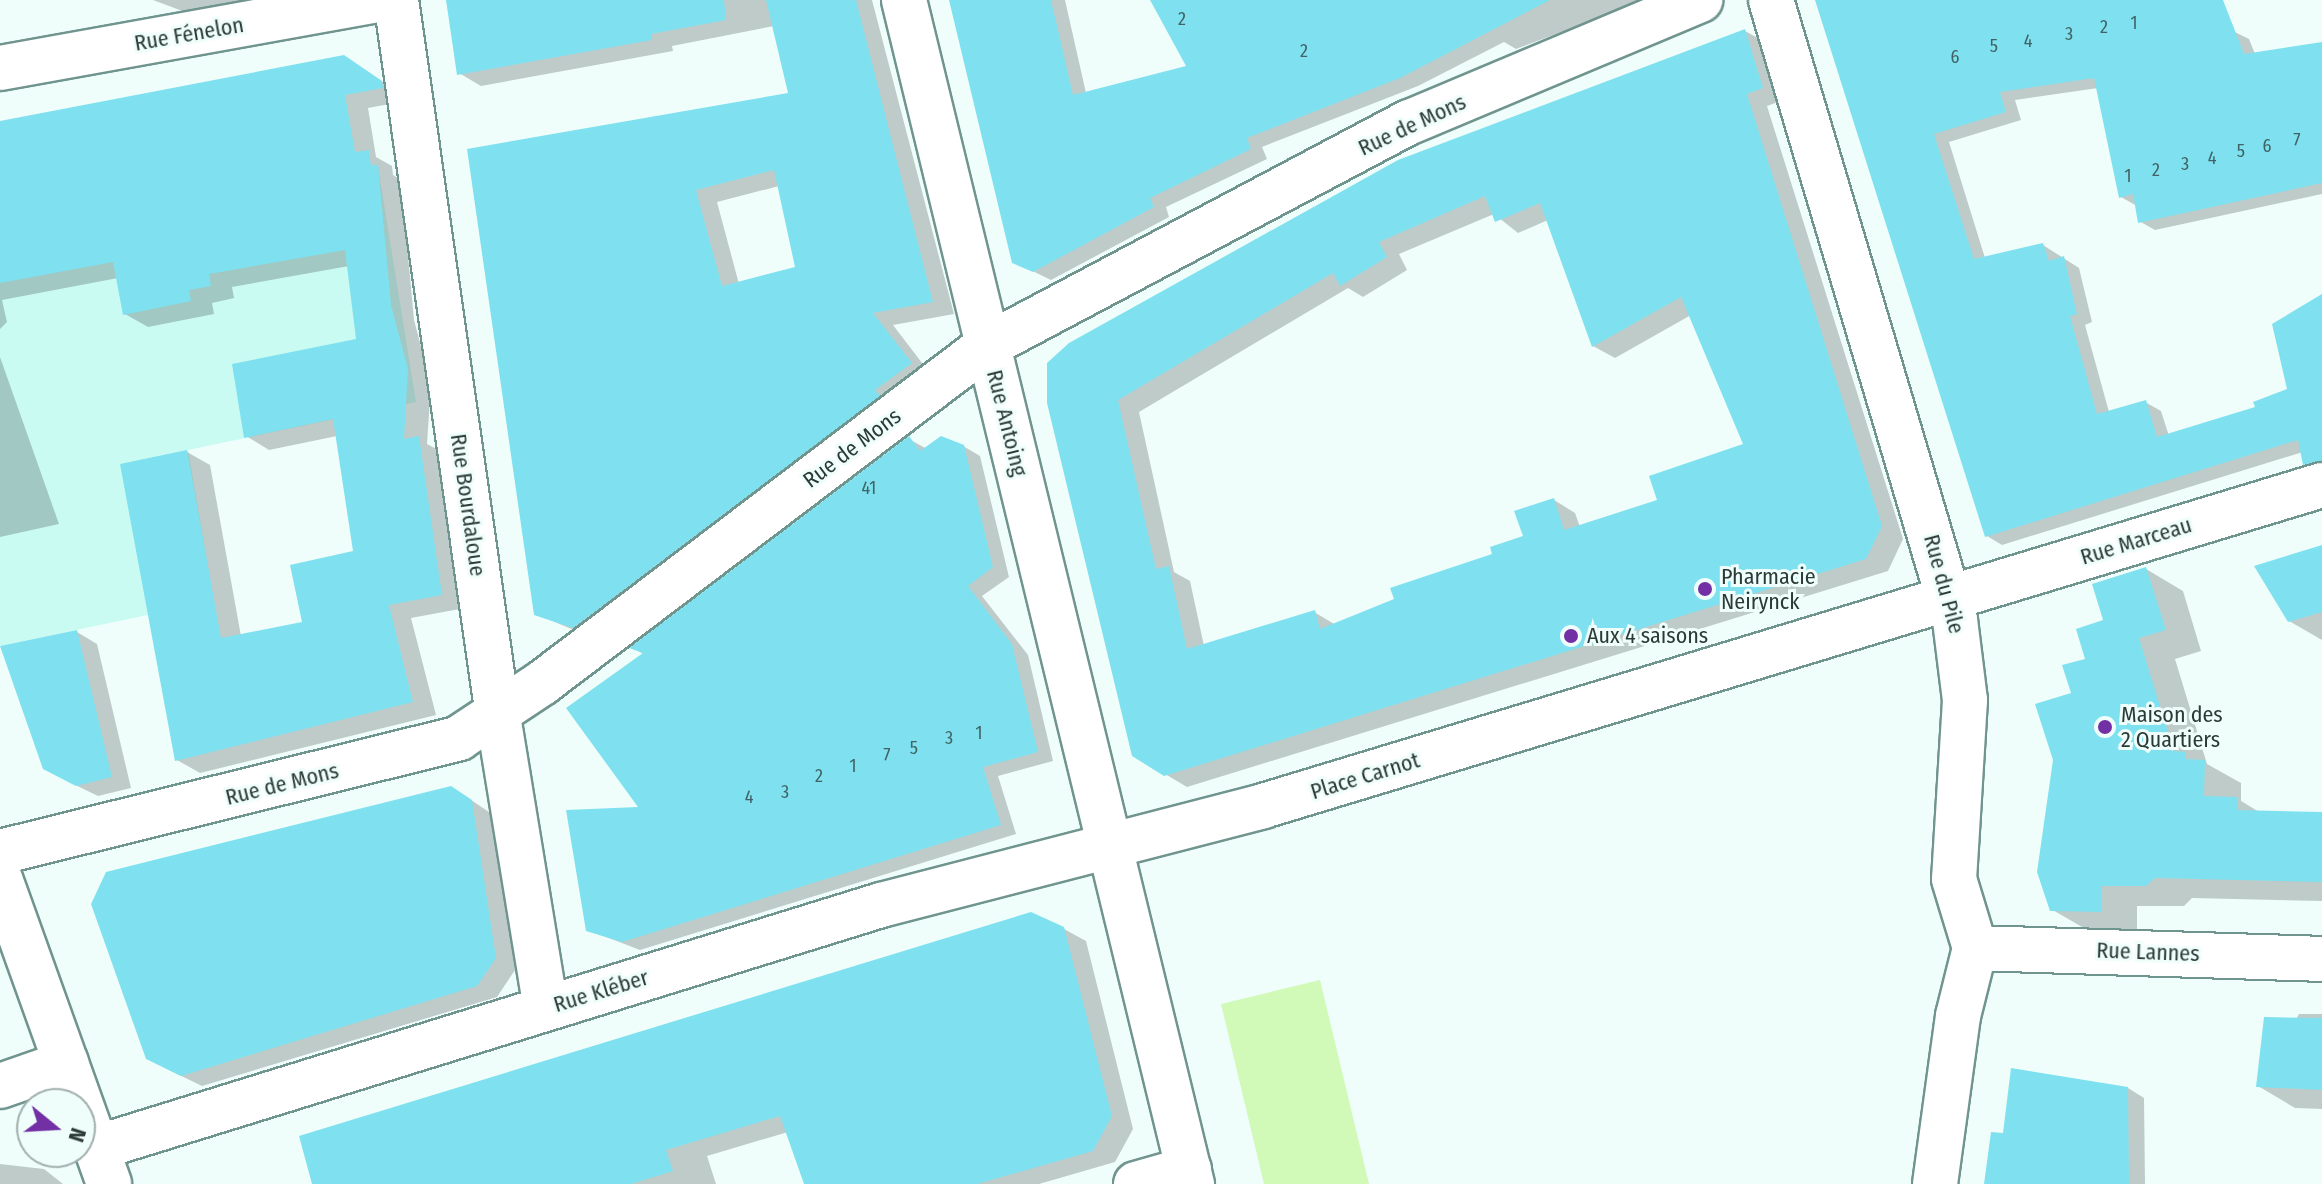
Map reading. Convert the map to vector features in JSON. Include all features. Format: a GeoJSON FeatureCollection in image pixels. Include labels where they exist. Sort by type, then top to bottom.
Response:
{"type":"FeatureCollection","features":[{"type":"Feature","properties":{"kind":"street","name":"Rue Fénelon"},"geometry":{"type":"LineString","coordinates":[[0,68],[378,0]]}},
{"type":"Feature","properties":{"kind":"street","name":"Rue Bourdaloue"},"geometry":{"type":"LineString","coordinates":[[396,0],[498,716],[546,1008]]}},
{"type":"Feature","properties":{"kind":"street","name":"Rue Antoing"},"geometry":{"type":"LineString","coordinates":[[904,0],[1110,847]]}},
{"type":"Feature","properties":{"kind":"street","name":"Rue de Mons"},"geometry":{"type":"LineString","coordinates":[[0,852],[459,738],[498,716],[988,345],[1410,122],[1700,0]]}},
{"type":"Feature","properties":{"kind":"street","name":"Rue du Pile"},"geometry":{"type":"LineString","coordinates":[[1771,0],[1950,599],[1965,700],[1954,879],[1975,948]]}},
{"type":"Feature","properties":{"kind":"street","name":"Rue Marceau"},"geometry":{"type":"LineString","coordinates":[[1950,599],[2322,485]]}},
{"type":"Feature","properties":{"kind":"street","name":"Place Carnot"},"geometry":{"type":"LineString","coordinates":[[1110,847],[1279,802],[1950,599]]}},
{"type":"Feature","properties":{"kind":"street","name":"Rue Kléber"},"geometry":{"type":"LineString","coordinates":[[102,1166],[546,1008],[881,905],[1110,847]]}},
{"type":"Feature","properties":{"kind":"street"},"geometry":{"type":"LineString","coordinates":[[1110,847],[1191,1177],[1136,1184]]}},
{"type":"Feature","properties":{"kind":"street"},"geometry":{"type":"LineString","coordinates":[[0,879],[102,1166]]}},
{"type":"Feature","properties":{"kind":"street"},"geometry":{"type":"LineString","coordinates":[[1935,1184],[1958,1016],[1975,948]]}},
{"type":"Feature","properties":{"kind":"street","name":"Rue Lannes"},"geometry":{"type":"LineString","coordinates":[[1975,948],[2322,959]]}},
{"type":"Feature","properties":{"kind":"street"},"geometry":{"type":"LineString","coordinates":[[0,1086],[66,1063]]}},
{"type":"Feature","properties":{"kind":"shaded area"},"geometry":{"type":"Polygon","coordinates":[[[378,167],[416,402],[188,450],[214,601],[0,646],[0,237],[378,167]]]}},
{"type":"Feature","properties":{"kind":"green space"},"geometry":{"type":"Polygon","coordinates":[[[1320,980],[1369,1184],[1264,1184],[1221,1004],[1320,980]]]}},
{"type":"Feature","properties":{"kind":"building"},"geometry":{"type":"Polygon","coordinates":[[[446,0],[724,0],[726,20],[651,34],[652,40],[457,75],[446,0]]]}},
{"type":"Feature","properties":{"kind":"building"},"geometry":{"type":"Polygon","coordinates":[[[766,0],[856,0],[933,302],[873,313],[912,363],[875,390],[880,396],[573,628],[534,615],[467,149],[788,93],[766,0]],[[774,170],[696,190],[722,286],[795,267],[774,170]]]}},
{"type":"Feature","properties":{"kind":"building"},"geometry":{"type":"Polygon","coordinates":[[[949,0],[1051,0],[1073,95],[1186,66],[1150,0],[1550,0],[1400,78],[1247,138],[1251,149],[1150,198],[1154,207],[1033,272],[1012,263],[949,0]]]}},
{"type":"Feature","properties":{"kind":"building"},"geometry":{"type":"Polygon","coordinates":[[[1815,0],[2223,0],[2244,54],[2322,42],[2322,183],[2138,223],[2133,194],[2119,198],[2094,78],[2000,92],[2006,112],[1934,134],[1974,259],[2043,243],[2049,261],[2064,256],[2077,314],[2070,316],[2097,414],[2146,400],[2157,437],[2255,407],[2253,402],[2287,389],[2272,324],[2322,294],[2322,461],[2303,465],[2298,440],[1985,537],[1815,0]]]}},
{"type":"Feature","properties":{"kind":"building"},"geometry":{"type":"Polygon","coordinates":[[[1745,29],[1763,88],[1747,94],[1882,526],[1866,559],[1164,776],[1132,756],[1047,403],[1047,363],[1069,343],[1398,160],[1745,29]],[[1485,196],[1379,242],[1387,257],[1340,286],[1333,273],[1118,400],[1156,569],[1169,566],[1187,649],[1315,610],[1320,629],[1394,599],[1390,588],[1492,554],[1490,547],[1523,536],[1514,511],[1554,498],[1564,530],[1657,500],[1649,476],[1743,444],[1681,297],[1592,347],[1540,203],[1495,222],[1485,196]]]}},
{"type":"Feature","properties":{"kind":"building"},"geometry":{"type":"Polygon","coordinates":[[[344,55],[382,81],[383,88],[345,95],[355,152],[369,150],[371,166],[378,164],[391,305],[408,369],[404,439],[419,436],[442,595],[389,605],[413,702],[175,761],[120,464],[187,450],[221,638],[302,622],[290,565],[353,551],[333,419],[244,438],[232,364],[356,339],[345,250],[209,274],[211,286],[189,290],[191,301],[123,315],[113,262],[0,283],[0,121],[344,55]]]}},
{"type":"Feature","properties":{"kind":"building"},"geometry":{"type":"Polygon","coordinates":[[[909,436],[920,451],[941,436],[964,445],[993,567],[968,586],[1012,644],[1038,752],[983,767],[1001,825],[622,942],[586,931],[566,810],[638,807],[566,708],[643,653],[629,648],[909,436]]]}},
{"type":"Feature","properties":{"kind":"building"},"geometry":{"type":"Polygon","coordinates":[[[2322,545],[2322,612],[2288,622],[2254,566],[2322,545]]]}},
{"type":"Feature","properties":{"kind":"building","name":"Maison des 2 Quartiers"},"geometry":{"type":"Polygon","coordinates":[[[2146,567],[2166,630],[2139,638],[2174,751],[2186,752],[2186,759],[2205,760],[2204,796],[2237,797],[2238,810],[2322,812],[2322,882],[2155,878],[2146,886],[2101,886],[2101,912],[2050,911],[2037,872],[2053,760],[2035,704],[2071,693],[2062,665],[2085,659],[2076,629],[2103,620],[2092,584],[2146,567]]]}},
{"type":"Feature","properties":{"kind":"building"},"geometry":{"type":"Polygon","coordinates":[[[77,630],[112,777],[76,786],[43,769],[0,646],[77,630]]]}},
{"type":"Feature","properties":{"kind":"building"},"geometry":{"type":"Polygon","coordinates":[[[451,786],[472,800],[496,958],[477,986],[181,1076],[146,1059],[91,904],[106,872],[451,786]]]}},
{"type":"Feature","properties":{"kind":"building"},"geometry":{"type":"Polygon","coordinates":[[[1031,912],[1064,927],[1112,1116],[1093,1151],[977,1184],[804,1184],[780,1116],[666,1150],[673,1171],[631,1184],[312,1184],[299,1136],[1031,912]]]}},
{"type":"Feature","properties":{"kind":"building"},"geometry":{"type":"Polygon","coordinates":[[[2264,1017],[2322,1018],[2322,1090],[2256,1087],[2264,1017]]]}},
{"type":"Feature","properties":{"kind":"building"},"geometry":{"type":"Polygon","coordinates":[[[2011,1068],[2128,1087],[2129,1184],[1984,1184],[1991,1132],[2003,1133],[2011,1068]]]}},
{"type":"Feature","properties":{"kind":"place","name":"Pharmacie Neirynck"},"geometry":{"type":"Point","coordinates":[1705,589]}},
{"type":"Feature","properties":{"kind":"place","name":"Aux 4 saisons"},"geometry":{"type":"Point","coordinates":[1571,636]}},
{"type":"Feature","properties":{"kind":"place","name":"Maison des 2 Quartiers"},"geometry":{"type":"Point","coordinates":[2105,727]}}]}
